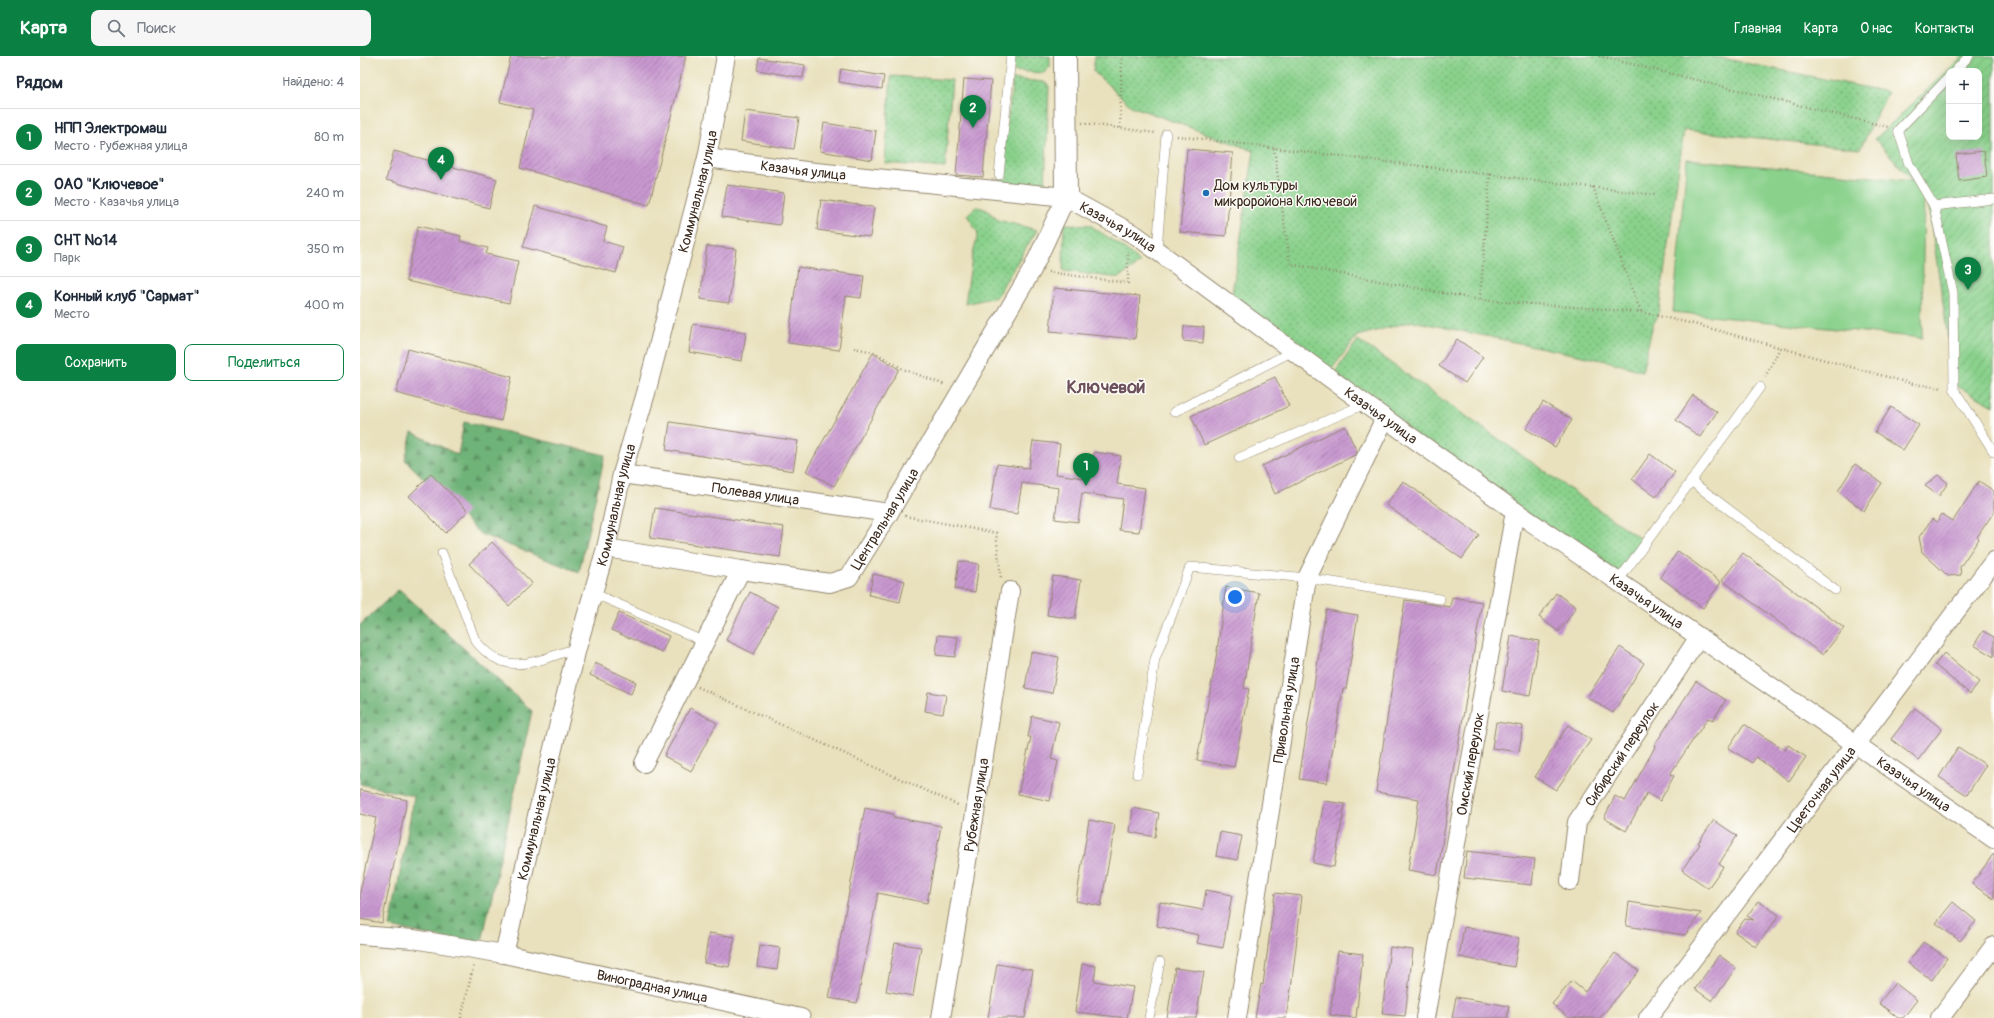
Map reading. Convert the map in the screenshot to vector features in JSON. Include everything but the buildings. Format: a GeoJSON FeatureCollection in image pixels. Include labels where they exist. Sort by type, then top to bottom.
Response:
{"type":"FeatureCollection","features":[{"type":"Feature","properties":{"kind":"street","name":"Коммунальная улица"},"geometry":{"type":"LineString","coordinates":[[504,954],[577,648],[606,548],[622,474],[646,393],[707,158],[726,56]]}},
{"type":"Feature","properties":{"kind":"street"},"geometry":{"type":"LineString","coordinates":[[1065,56],[1066,198]]}},
{"type":"Feature","properties":{"kind":"street","name":"Казачья улица"},"geometry":{"type":"LineString","coordinates":[[707,158],[806,171],[1066,198],[1137,236],[1293,352],[1515,510],[1994,840]]}},
{"type":"Feature","properties":{"kind":"street","name":"Центральная улица"},"geometry":{"type":"LineString","coordinates":[[606,548],[830,583],[850,577],[1032,270],[1066,198]]}},
{"type":"Feature","properties":{"kind":"street","name":"Привольная улица"},"geometry":{"type":"LineString","coordinates":[[1237,1018],[1307,578],[1385,418]]}},
{"type":"Feature","properties":{"kind":"street","name":"Полевая улица"},"geometry":{"type":"LineString","coordinates":[[622,474],[889,513]]}},
{"type":"Feature","properties":{"kind":"street","name":"Омский переулок"},"geometry":{"type":"LineString","coordinates":[[1425,1018],[1515,510]]}},
{"type":"Feature","properties":{"kind":"street","name":"Цветочная улица"},"geometry":{"type":"LineString","coordinates":[[1648,1018],[1994,561]]}},
{"type":"Feature","properties":{"kind":"street"},"geometry":{"type":"LineString","coordinates":[[644,762],[741,570]]}},
{"type":"Feature","properties":{"kind":"street","name":"Рубежная улица"},"geometry":{"type":"LineString","coordinates":[[941,1018],[975,813],[1006,588]]}},
{"type":"Feature","properties":{"kind":"street","name":"Сибирский переулок"},"geometry":{"type":"LineString","coordinates":[[1570,881],[1577,822],[1699,637]]}},
{"type":"Feature","properties":{"kind":"street","name":"Виноградная улица"},"geometry":{"type":"LineString","coordinates":[[360,935],[413,938],[504,954],[801,1018]]}},
{"type":"Feature","properties":{"kind":"street"},"geometry":{"type":"LineString","coordinates":[[1940,1018],[1994,946]]}},
{"type":"Feature","properties":{"kind":"lane"},"geometry":{"type":"LineString","coordinates":[[999,176],[1011,56]]}},
{"type":"Feature","properties":{"kind":"lane"},"geometry":{"type":"LineString","coordinates":[[1958,68],[1969,56]]}},
{"type":"Feature","properties":{"kind":"lane"},"geometry":{"type":"LineString","coordinates":[[1946,80],[1898,130],[1910,164],[1934,206],[1953,293],[1954,389],[1994,452]]}},
{"type":"Feature","properties":{"kind":"lane"},"geometry":{"type":"LineString","coordinates":[[1156,250],[1166,134]]}},
{"type":"Feature","properties":{"kind":"lane"},"geometry":{"type":"LineString","coordinates":[[1934,206],[1994,199]]}},
{"type":"Feature","properties":{"kind":"lane"},"geometry":{"type":"LineString","coordinates":[[1174,412],[1293,352]]}},
{"type":"Feature","properties":{"kind":"lane"},"geometry":{"type":"LineString","coordinates":[[1618,581],[1760,387]]}},
{"type":"Feature","properties":{"kind":"lane"},"geometry":{"type":"LineString","coordinates":[[1239,458],[1365,404]]}},
{"type":"Feature","properties":{"kind":"lane"},"geometry":{"type":"LineString","coordinates":[[1691,481],[1835,590]]}},
{"type":"Feature","properties":{"kind":"lane"},"geometry":{"type":"LineString","coordinates":[[442,553],[475,640],[484,651],[496,660],[508,664],[518,664],[577,648]]}},
{"type":"Feature","properties":{"kind":"lane"},"geometry":{"type":"LineString","coordinates":[[1138,774],[1155,659],[1190,567],[1307,578],[1440,599]]}},
{"type":"Feature","properties":{"kind":"lane"},"geometry":{"type":"LineString","coordinates":[[593,593],[705,642]]}},
{"type":"Feature","properties":{"kind":"lane"},"geometry":{"type":"LineString","coordinates":[[1150,1018],[1160,962]]}},
{"type":"Feature","properties":{"kind":"path"},"geometry":{"type":"LineString","coordinates":[[1120,128],[1122,56]]}},
{"type":"Feature","properties":{"kind":"path"},"geometry":{"type":"LineString","coordinates":[[1599,56],[1898,130]]}},
{"type":"Feature","properties":{"kind":"path"},"geometry":{"type":"LineString","coordinates":[[1065,121],[1655,195]]}},
{"type":"Feature","properties":{"kind":"path"},"geometry":{"type":"LineString","coordinates":[[1274,148],[1290,264],[1480,300],[1641,312],[1913,384],[1954,389]]}},
{"type":"Feature","properties":{"kind":"path"},"geometry":{"type":"LineString","coordinates":[[1480,300],[1490,174]]}},
{"type":"Feature","properties":{"kind":"path"},"geometry":{"type":"LineString","coordinates":[[1593,187],[1641,312]]}},
{"type":"Feature","properties":{"kind":"path"},"geometry":{"type":"LineString","coordinates":[[1032,270],[1128,283],[1128,251]]}},
{"type":"Feature","properties":{"kind":"path"},"geometry":{"type":"LineString","coordinates":[[854,348],[874,352],[903,370],[961,390]]}},
{"type":"Feature","properties":{"kind":"path"},"geometry":{"type":"LineString","coordinates":[[1760,387],[1780,348]]}},
{"type":"Feature","properties":{"kind":"path"},"geometry":{"type":"LineString","coordinates":[[889,513],[996,533],[1006,588]]}},
{"type":"Feature","properties":{"kind":"path"},"geometry":{"type":"LineString","coordinates":[[685,681],[975,813]]}},
{"type":"Feature","properties":{"kind":"path"},"geometry":{"type":"LineString","coordinates":[[461,1018],[478,950]]}},
{"type":"Feature","properties":{"kind":"green space"},"geometry":{"type":"Polygon","coordinates":[[[1008,56],[1050,56],[1050,67],[1044,73],[1014,71],[1008,56]]]}},
{"type":"Feature","properties":{"kind":"green space"},"geometry":{"type":"Polygon","coordinates":[[[1095,56],[1711,56],[1888,92],[1860,149],[1684,130],[1658,317],[1653,324],[1642,371],[1611,362],[1413,321],[1357,336],[1331,370],[1231,300],[1254,151],[1131,106],[1093,71],[1095,56]]]}},
{"type":"Feature","properties":{"kind":"green space"},"geometry":{"type":"Polygon","coordinates":[[[1963,56],[1994,56],[1994,406],[1955,385],[1927,196],[1875,139],[1946,72],[1946,140],[1982,140],[1982,68],[1950,68],[1963,56]]]}},
{"type":"Feature","properties":{"kind":"green space"},"geometry":{"type":"Polygon","coordinates":[[[891,76],[952,80],[945,168],[885,163],[891,76]]]}},
{"type":"Feature","properties":{"kind":"green space"},"geometry":{"type":"Polygon","coordinates":[[[1013,79],[1044,82],[1049,86],[1045,186],[1040,191],[1002,186],[999,180],[1013,79]]]}},
{"type":"Feature","properties":{"kind":"green space"},"geometry":{"type":"Polygon","coordinates":[[[1687,159],[1924,182],[1922,338],[1673,312],[1687,159]]]}},
{"type":"Feature","properties":{"kind":"green space"},"geometry":{"type":"Polygon","coordinates":[[[976,206],[987,210],[998,220],[1037,230],[996,297],[965,304],[972,258],[978,233],[967,215],[976,206]]]}},
{"type":"Feature","properties":{"kind":"green space"},"geometry":{"type":"Polygon","coordinates":[[[1064,224],[1090,225],[1128,251],[1140,263],[1119,278],[1063,271],[1064,224]]]}},
{"type":"Feature","properties":{"kind":"green space"},"geometry":{"type":"Polygon","coordinates":[[[1358,340],[1642,540],[1613,580],[1330,379],[1358,340]]]}},
{"type":"Feature","properties":{"kind":"green space"},"geometry":{"type":"Polygon","coordinates":[[[464,422],[605,455],[579,572],[480,534],[405,460],[412,432],[458,455],[464,422]]]}},
{"type":"Feature","properties":{"kind":"green space"},"geometry":{"type":"Polygon","coordinates":[[[399,589],[532,711],[481,946],[390,927],[414,796],[360,784],[360,625],[399,589]]]}},
{"type":"Feature","properties":{"kind":"place","name":"ОАО \"Ключевое\""},"geometry":{"type":"Point","coordinates":[973,128]}},
{"type":"Feature","properties":{"kind":"place","name":"Конный клуб \"Сармат\""},"geometry":{"type":"Point","coordinates":[441,180]}},
{"type":"Feature","properties":{"kind":"place","name":"Дом культуры микроройона Ключевой"},"geometry":{"type":"Point","coordinates":[1206,193]}},
{"type":"Feature","properties":{"kind":"place","name":"СНТ №14"},"geometry":{"type":"Point","coordinates":[1968,290]}},
{"type":"Feature","properties":{"kind":"place","name":"НПП Электромаш"},"geometry":{"type":"Point","coordinates":[1086,486]}},
{"type":"Feature","properties":{"kind":"district","name":"Ключевой"},"geometry":{"type":"Point","coordinates":[1106,387]}}]}
